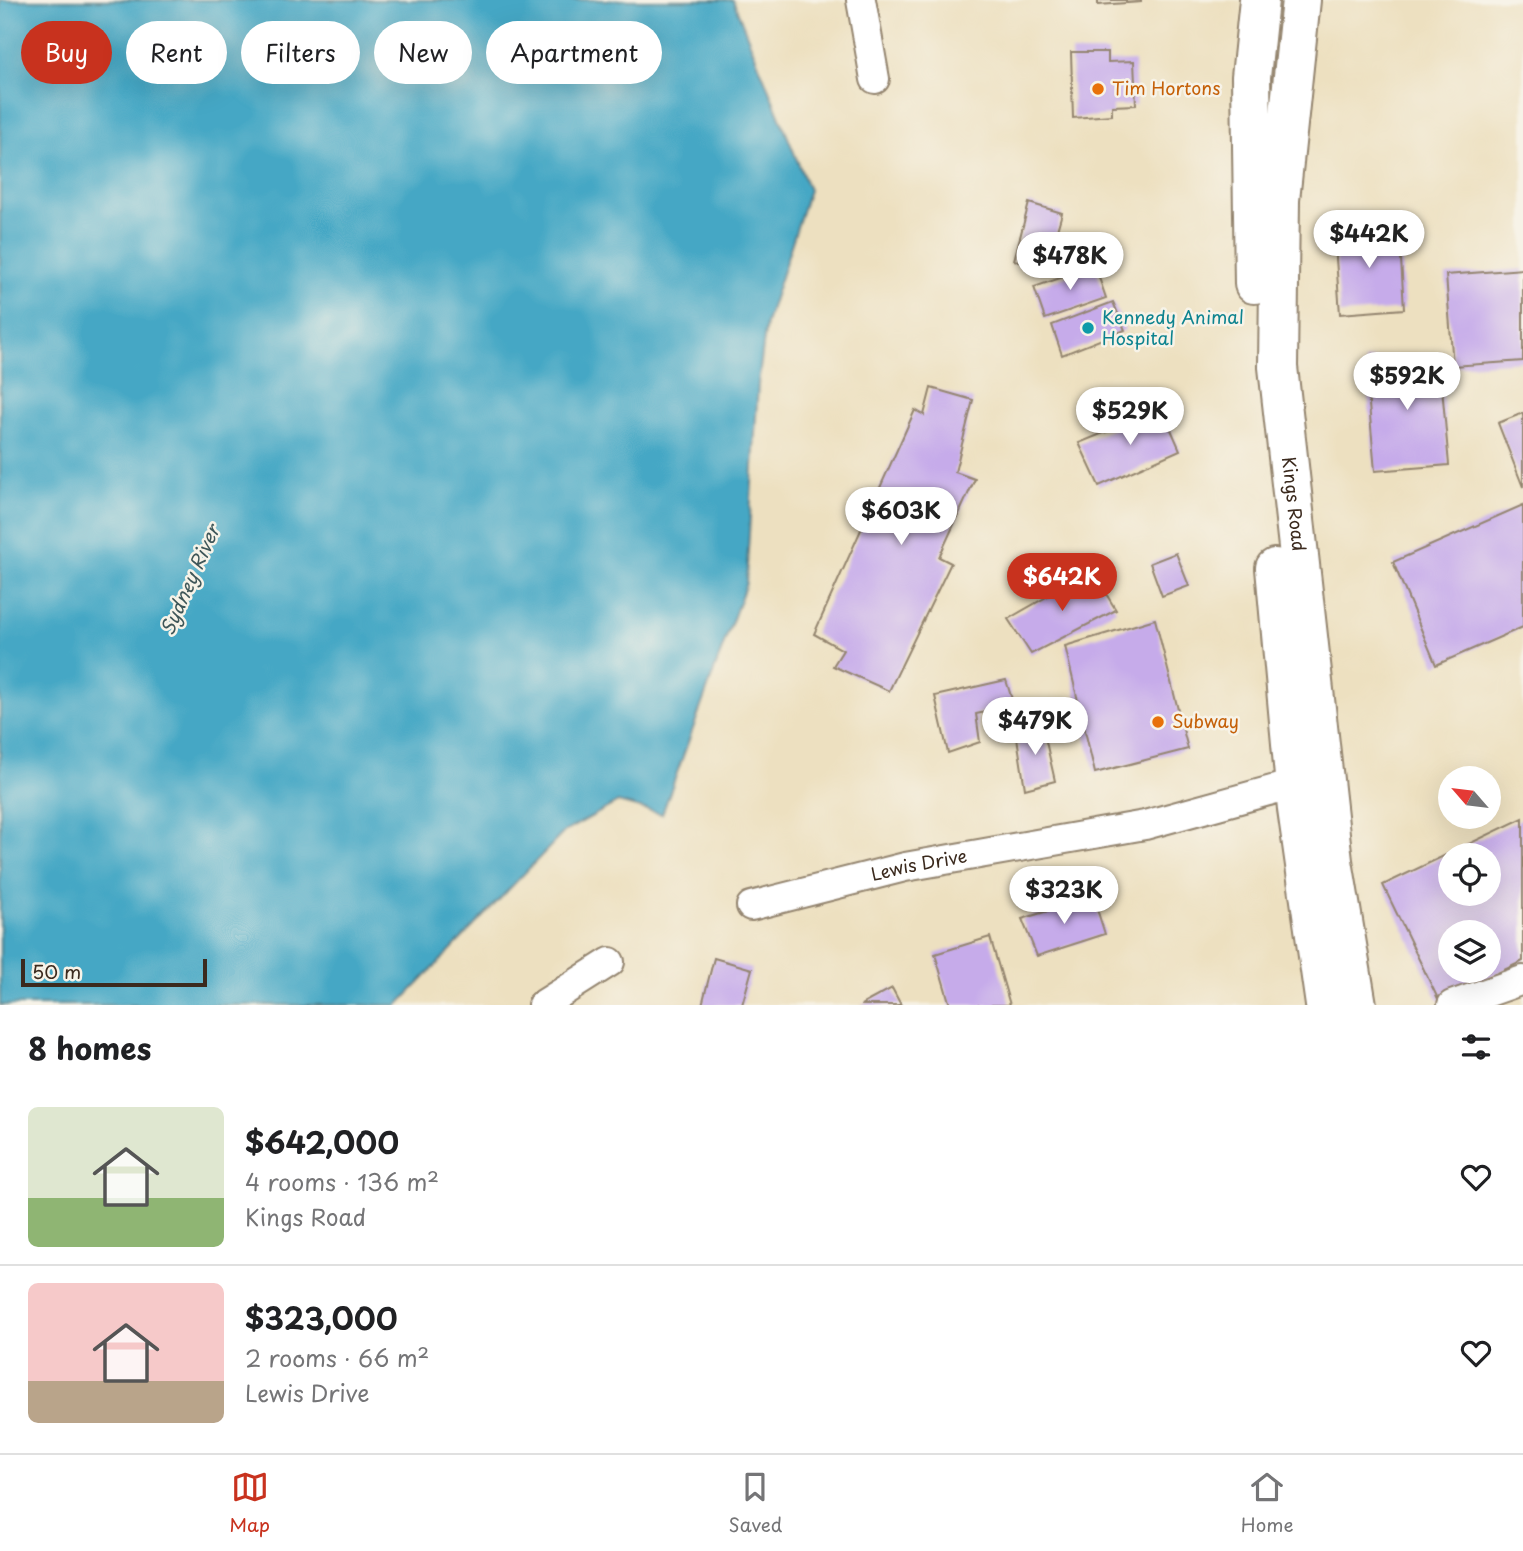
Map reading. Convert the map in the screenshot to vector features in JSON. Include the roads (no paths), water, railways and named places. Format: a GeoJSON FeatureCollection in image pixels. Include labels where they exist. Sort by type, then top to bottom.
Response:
{"type":"FeatureCollection","features":[{"type":"Feature","properties":{"kind":"main road","name":"Kings Road"},"geometry":{"type":"LineString","coordinates":[[1259,0],[1251,77],[1255,348],[1294,784],[1325,1005]]}},
{"type":"Feature","properties":{"kind":"main road","name":"Kings Road"},"geometry":{"type":"LineString","coordinates":[[1301,0],[1280,200],[1278,367],[1330,839],[1357,1005]]}},
{"type":"Feature","properties":{"kind":"street"},"geometry":{"type":"LineString","coordinates":[[861,0],[875,79]]}},
{"type":"Feature","properties":{"kind":"street","name":"Lewis Drive"},"geometry":{"type":"LineString","coordinates":[[751,906],[905,867],[1144,825],[1294,784]]}},
{"type":"Feature","properties":{"kind":"street"},"geometry":{"type":"LineString","coordinates":[[542,1005],[610,962]]}},
{"type":"Feature","properties":{"kind":"street"},"geometry":{"type":"LineString","coordinates":[[1452,1005],[1523,980]]}},
{"type":"Feature","properties":{"kind":"water","name":"Sydney River"},"geometry":{"type":"Polygon","coordinates":[[[0,0],[733,0],[809,190],[766,323],[758,384],[746,583],[662,814],[618,802],[564,832],[398,1005],[0,1005],[0,0]]]}},
{"type":"Feature","properties":{"kind":"place","name":"Tim Hortons"},"geometry":{"type":"Point","coordinates":[1098,89]}},
{"type":"Feature","properties":{"kind":"place","name":"Kennedy Animal Hospital"},"geometry":{"type":"Point","coordinates":[1088,328]}},
{"type":"Feature","properties":{"kind":"place","name":"Subway"},"geometry":{"type":"Point","coordinates":[1158,722]}}]}
